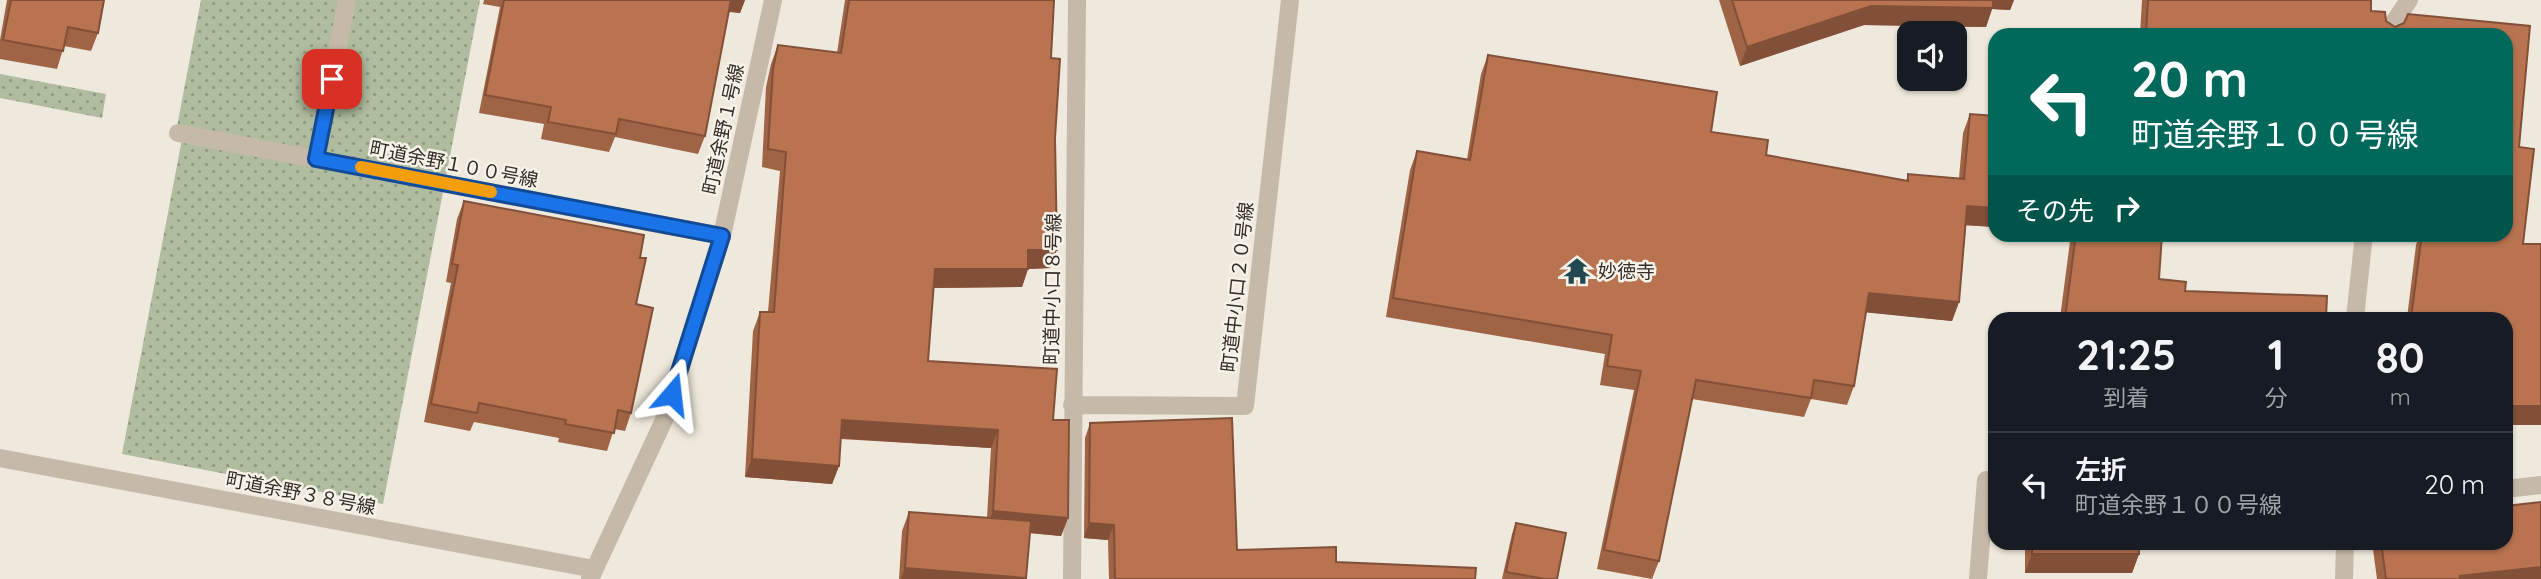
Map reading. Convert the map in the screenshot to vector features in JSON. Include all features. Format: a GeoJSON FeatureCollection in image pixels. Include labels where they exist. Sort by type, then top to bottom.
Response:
{"type":"FeatureCollection","features":[{"type":"Feature","properties":{"kind":"street"},"geometry":{"type":"LineString","coordinates":[[316,159],[347,0]]}},
{"type":"Feature","properties":{"kind":"street","name":"町道余野１号線"},"geometry":{"type":"LineString","coordinates":[[592,574],[664,420],[722,236],[773,0]]}},
{"type":"Feature","properties":{"kind":"street","name":"町道中小口８号線"},"geometry":{"type":"LineString","coordinates":[[1072,579],[1077,0]]}},
{"type":"Feature","properties":{"kind":"street","name":"町道中小口２０号線"},"geometry":{"type":"LineString","coordinates":[[1072,405],[1245,406],[1290,0]]}},
{"type":"Feature","properties":{"kind":"street"},"geometry":{"type":"LineString","coordinates":[[2390,28],[2409,0]]}},
{"type":"Feature","properties":{"kind":"street","name":"町道余野１００号線"},"geometry":{"type":"LineString","coordinates":[[178,132],[722,236]]}},
{"type":"Feature","properties":{"kind":"street"},"geometry":{"type":"LineString","coordinates":[[2356,312],[2363,242]]}},
{"type":"Feature","properties":{"kind":"street","name":"町道余野３８号線"},"geometry":{"type":"LineString","coordinates":[[0,458],[592,574]]}},
{"type":"Feature","properties":{"kind":"street"},"geometry":{"type":"LineString","coordinates":[[1978,579],[1986,480]]}},
{"type":"Feature","properties":{"kind":"street"},"geometry":{"type":"LineString","coordinates":[[2513,488],[2541,485]]}},
{"type":"Feature","properties":{"kind":"street"},"geometry":{"type":"LineString","coordinates":[[2344,579],[2345,550]]}},
{"type":"Feature","properties":{"kind":"green space"},"geometry":{"type":"Polygon","coordinates":[[[201,0],[480,0],[383,504],[122,454],[183,134],[176,132],[201,0]]]}},
{"type":"Feature","properties":{"kind":"green space"},"geometry":{"type":"Polygon","coordinates":[[[0,74],[106,94],[102,118],[0,98],[0,74]]]}},
{"type":"Feature","properties":{"kind":"building"},"geometry":{"type":"Polygon","coordinates":[[[11,0],[104,0],[98,33],[68,27],[63,51],[3,40],[11,0]]]}},
{"type":"Feature","properties":{"kind":"building"},"geometry":{"type":"Polygon","coordinates":[[[504,0],[731,0],[705,136],[619,119],[616,134],[548,122],[551,107],[485,95],[504,0]]]}},
{"type":"Feature","properties":{"kind":"building"},"geometry":{"type":"Polygon","coordinates":[[[849,0],[1054,0],[1051,58],[1060,59],[1055,138],[1057,250],[1028,250],[1028,269],[935,269],[928,361],[1057,369],[1053,420],[1069,420],[1068,518],[993,511],[998,430],[842,420],[839,466],[752,459],[760,312],[774,312],[786,152],[768,149],[773,69],[778,45],[841,53],[849,0]]]}},
{"type":"Feature","properties":{"kind":"building"},"geometry":{"type":"Polygon","coordinates":[[[1732,0],[1993,0],[1993,8],[1871,6],[1747,47],[1732,0]]]}},
{"type":"Feature","properties":{"kind":"building"},"geometry":{"type":"Polygon","coordinates":[[[2148,0],[2371,0],[2371,11],[2385,12],[2386,21],[2395,27],[2404,23],[2408,14],[2530,26],[2519,147],[2534,149],[2523,244],[2541,244],[2541,406],[2513,406],[2513,312],[2412,312],[2421,242],[2513,242],[2513,28],[2146,28],[2148,0]]]}},
{"type":"Feature","properties":{"kind":"building"},"geometry":{"type":"Polygon","coordinates":[[[1488,55],[1717,92],[1711,132],[1768,140],[1766,155],[1908,181],[1908,174],[1964,179],[1970,114],[1988,115],[1988,208],[1967,206],[1959,302],[1869,293],[1854,386],[1814,380],[1811,398],[1696,380],[1659,561],[1604,550],[1641,371],[1607,366],[1612,335],[1393,298],[1417,151],[1470,160],[1488,55]]]}},
{"type":"Feature","properties":{"kind":"building"},"geometry":{"type":"Polygon","coordinates":[[[464,201],[644,235],[640,258],[646,258],[636,304],[653,308],[631,413],[618,410],[614,433],[565,424],[566,420],[479,403],[477,413],[431,404],[458,265],[452,264],[464,201]]]}},
{"type":"Feature","properties":{"kind":"building"},"geometry":{"type":"Polygon","coordinates":[[[2075,242],[2161,242],[2159,279],[2186,282],[2185,291],[2327,296],[2326,312],[2066,312],[2075,242]]]}},
{"type":"Feature","properties":{"kind":"building"},"geometry":{"type":"Polygon","coordinates":[[[1232,418],[1237,550],[1336,547],[1336,562],[1476,568],[1475,579],[1115,579],[1114,525],[1089,523],[1090,423],[1232,418]]]}},
{"type":"Feature","properties":{"kind":"building"},"geometry":{"type":"Polygon","coordinates":[[[2541,502],[2541,567],[2460,576],[2460,579],[2386,579],[2382,550],[2513,550],[2513,505],[2541,502]]]}},
{"type":"Feature","properties":{"kind":"building"},"geometry":{"type":"Polygon","coordinates":[[[909,512],[1031,521],[1026,578],[905,568],[909,512]]]}},
{"type":"Feature","properties":{"kind":"building"},"geometry":{"type":"Polygon","coordinates":[[[1516,523],[1566,533],[1557,579],[1506,572],[1516,523]]]}},
{"type":"Feature","properties":{"kind":"building"},"geometry":{"type":"Polygon","coordinates":[[[2032,550],[2139,550],[2139,554],[2032,554],[2032,550]]]}},
{"type":"Feature","properties":{"kind":"slow traffic"},"geometry":{"type":"LineString","coordinates":[[361,167],[491,192]]}},
{"type":"Feature","properties":{"kind":"place","name":"妙徳寺"},"geometry":{"type":"Point","coordinates":[1577,271]}},
{"type":"Feature","properties":{"kind":"route"},"geometry":{"type":"LineString","coordinates":[[332,79],[316,159],[722,236],[672,394]]}}]}
